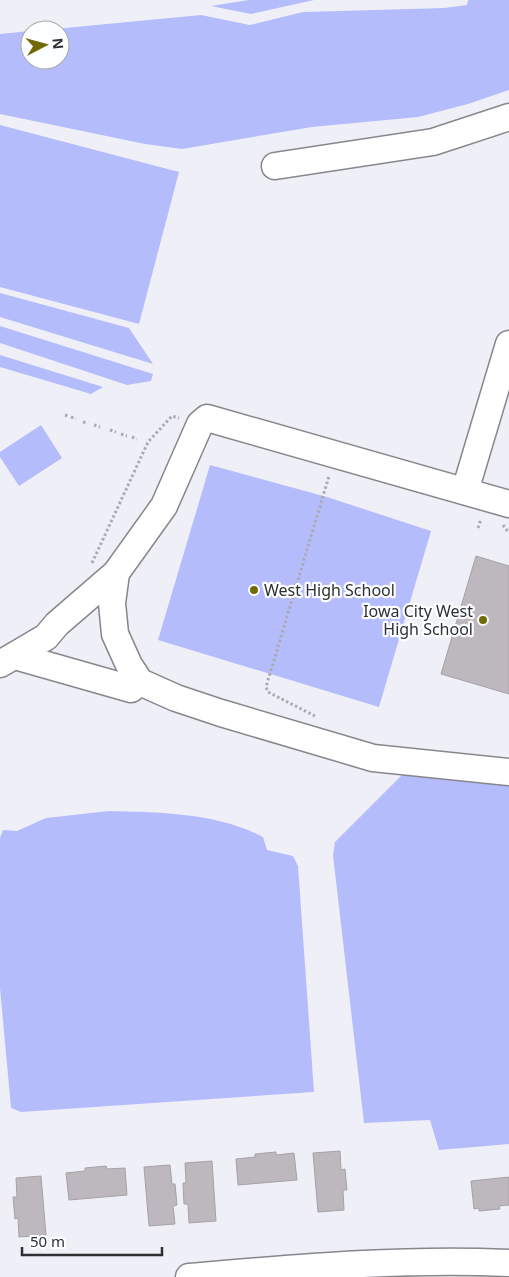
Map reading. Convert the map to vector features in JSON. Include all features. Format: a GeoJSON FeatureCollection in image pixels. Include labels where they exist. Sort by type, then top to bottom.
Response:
{"type":"FeatureCollection","features":[{"type":"Feature","properties":{"kind":"street"},"geometry":{"type":"LineString","coordinates":[[275,166],[433,142],[509,117]]}},
{"type":"Feature","properties":{"kind":"street"},"geometry":{"type":"LineString","coordinates":[[465,490],[509,344]]}},
{"type":"Feature","properties":{"kind":"street"},"geometry":{"type":"LineString","coordinates":[[7,660],[46,637],[57,624],[116,573],[164,506],[200,424],[207,418],[509,504]]}},
{"type":"Feature","properties":{"kind":"street"},"geometry":{"type":"LineString","coordinates":[[116,573],[112,603],[115,634],[129,665],[140,682],[212,710],[373,758],[509,772]]}},
{"type":"Feature","properties":{"kind":"street"},"geometry":{"type":"LineString","coordinates":[[7,660],[130,688],[140,682]]}},
{"type":"Feature","properties":{"kind":"street"},"geometry":{"type":"LineString","coordinates":[[189,1277],[357,1264],[421,1262],[509,1263]]}},
{"type":"Feature","properties":{"kind":"path"},"geometry":{"type":"LineString","coordinates":[[68,416],[76,419]]}},
{"type":"Feature","properties":{"kind":"path"},"geometry":{"type":"LineString","coordinates":[[90,568],[148,442],[172,416],[181,418]]}},
{"type":"Feature","properties":{"kind":"path"},"geometry":{"type":"LineString","coordinates":[[83,422],[88,423]]}},
{"type":"Feature","properties":{"kind":"path"},"geometry":{"type":"LineString","coordinates":[[94,425],[100,427]]}},
{"type":"Feature","properties":{"kind":"path"},"geometry":{"type":"LineString","coordinates":[[110,430],[116,432]]}},
{"type":"Feature","properties":{"kind":"path"},"geometry":{"type":"LineString","coordinates":[[121,434],[127,436]]}},
{"type":"Feature","properties":{"kind":"path"},"geometry":{"type":"LineString","coordinates":[[132,437],[137,439]]}},
{"type":"Feature","properties":{"kind":"path"},"geometry":{"type":"LineString","coordinates":[[317,717],[268,692],[266,687],[329,475]]}},
{"type":"Feature","properties":{"kind":"shaded area"},"geometry":{"type":"Polygon","coordinates":[[[249,0],[314,0],[251,14],[211,6],[249,0]]]}},
{"type":"Feature","properties":{"kind":"shaded area"},"geometry":{"type":"Polygon","coordinates":[[[468,0],[509,0],[509,90],[468,104],[418,117],[312,127],[182,149],[145,144],[0,114],[0,34],[20,32],[20,70],[70,70],[70,28],[201,15],[250,25],[303,12],[444,8],[467,5],[468,0]]]}},
{"type":"Feature","properties":{"kind":"shaded area"},"geometry":{"type":"Polygon","coordinates":[[[0,125],[179,172],[139,324],[0,287],[0,125]]]}},
{"type":"Feature","properties":{"kind":"shaded area"},"geometry":{"type":"Polygon","coordinates":[[[0,293],[129,328],[153,364],[0,317],[0,293]]]}},
{"type":"Feature","properties":{"kind":"shaded area"},"geometry":{"type":"Polygon","coordinates":[[[0,326],[153,374],[151,381],[127,385],[0,343],[0,326]]]}},
{"type":"Feature","properties":{"kind":"shaded area"},"geometry":{"type":"Polygon","coordinates":[[[0,355],[103,387],[91,394],[0,367],[0,355]]]}},
{"type":"Feature","properties":{"kind":"shaded area"},"geometry":{"type":"Polygon","coordinates":[[[41,425],[62,458],[19,486],[0,457],[0,452],[41,425]]]}},
{"type":"Feature","properties":{"kind":"shaded area"},"geometry":{"type":"Polygon","coordinates":[[[210,465],[327,497],[431,531],[379,707],[158,640],[210,465]]]}},
{"type":"Feature","properties":{"kind":"shaded area"},"geometry":{"type":"Polygon","coordinates":[[[404,773],[509,783],[509,1144],[439,1150],[430,1120],[364,1123],[333,855],[335,842],[404,773]]]}},
{"type":"Feature","properties":{"kind":"shaded area"},"geometry":{"type":"Polygon","coordinates":[[[109,811],[167,813],[207,818],[245,829],[263,837],[267,850],[293,856],[298,866],[314,1092],[21,1112],[11,1108],[0,988],[0,838],[3,830],[17,831],[46,818],[109,811]]]}},
{"type":"Feature","properties":{"kind":"building","name":"Iowa City West High School"},"geometry":{"type":"Polygon","coordinates":[[[476,556],[509,566],[509,694],[441,674],[476,556]]]}},
{"type":"Feature","properties":{"kind":"building"},"geometry":{"type":"Polygon","coordinates":[[[340,1151],[341,1170],[345,1169],[347,1190],[343,1190],[344,1210],[318,1212],[313,1153],[340,1151]]]}},
{"type":"Feature","properties":{"kind":"building"},"geometry":{"type":"Polygon","coordinates":[[[276,1152],[276,1155],[294,1153],[297,1180],[238,1185],[236,1159],[255,1157],[255,1154],[276,1152]]]}},
{"type":"Feature","properties":{"kind":"building"},"geometry":{"type":"Polygon","coordinates":[[[212,1161],[216,1221],[189,1223],[188,1204],[184,1204],[183,1183],[186,1183],[185,1163],[212,1161]]]}},
{"type":"Feature","properties":{"kind":"building"},"geometry":{"type":"Polygon","coordinates":[[[170,1165],[172,1184],[175,1184],[177,1205],[173,1206],[175,1224],[149,1226],[144,1167],[170,1165]]]}},
{"type":"Feature","properties":{"kind":"building"},"geometry":{"type":"Polygon","coordinates":[[[106,1166],[107,1169],[125,1168],[127,1195],[69,1200],[66,1173],[85,1171],[85,1168],[106,1166]]]}},
{"type":"Feature","properties":{"kind":"building"},"geometry":{"type":"Polygon","coordinates":[[[41,1176],[46,1235],[19,1237],[18,1218],[15,1219],[13,1197],[17,1197],[16,1178],[41,1176]]]}},
{"type":"Feature","properties":{"kind":"building"},"geometry":{"type":"Polygon","coordinates":[[[509,1177],[509,1205],[499,1206],[500,1209],[479,1211],[479,1208],[474,1209],[471,1181],[509,1177]]]}},
{"type":"Feature","properties":{"kind":"place","name":"West High School"},"geometry":{"type":"Point","coordinates":[254,590]}},
{"type":"Feature","properties":{"kind":"place","name":"Iowa City West High School"},"geometry":{"type":"Point","coordinates":[483,620]}}]}
